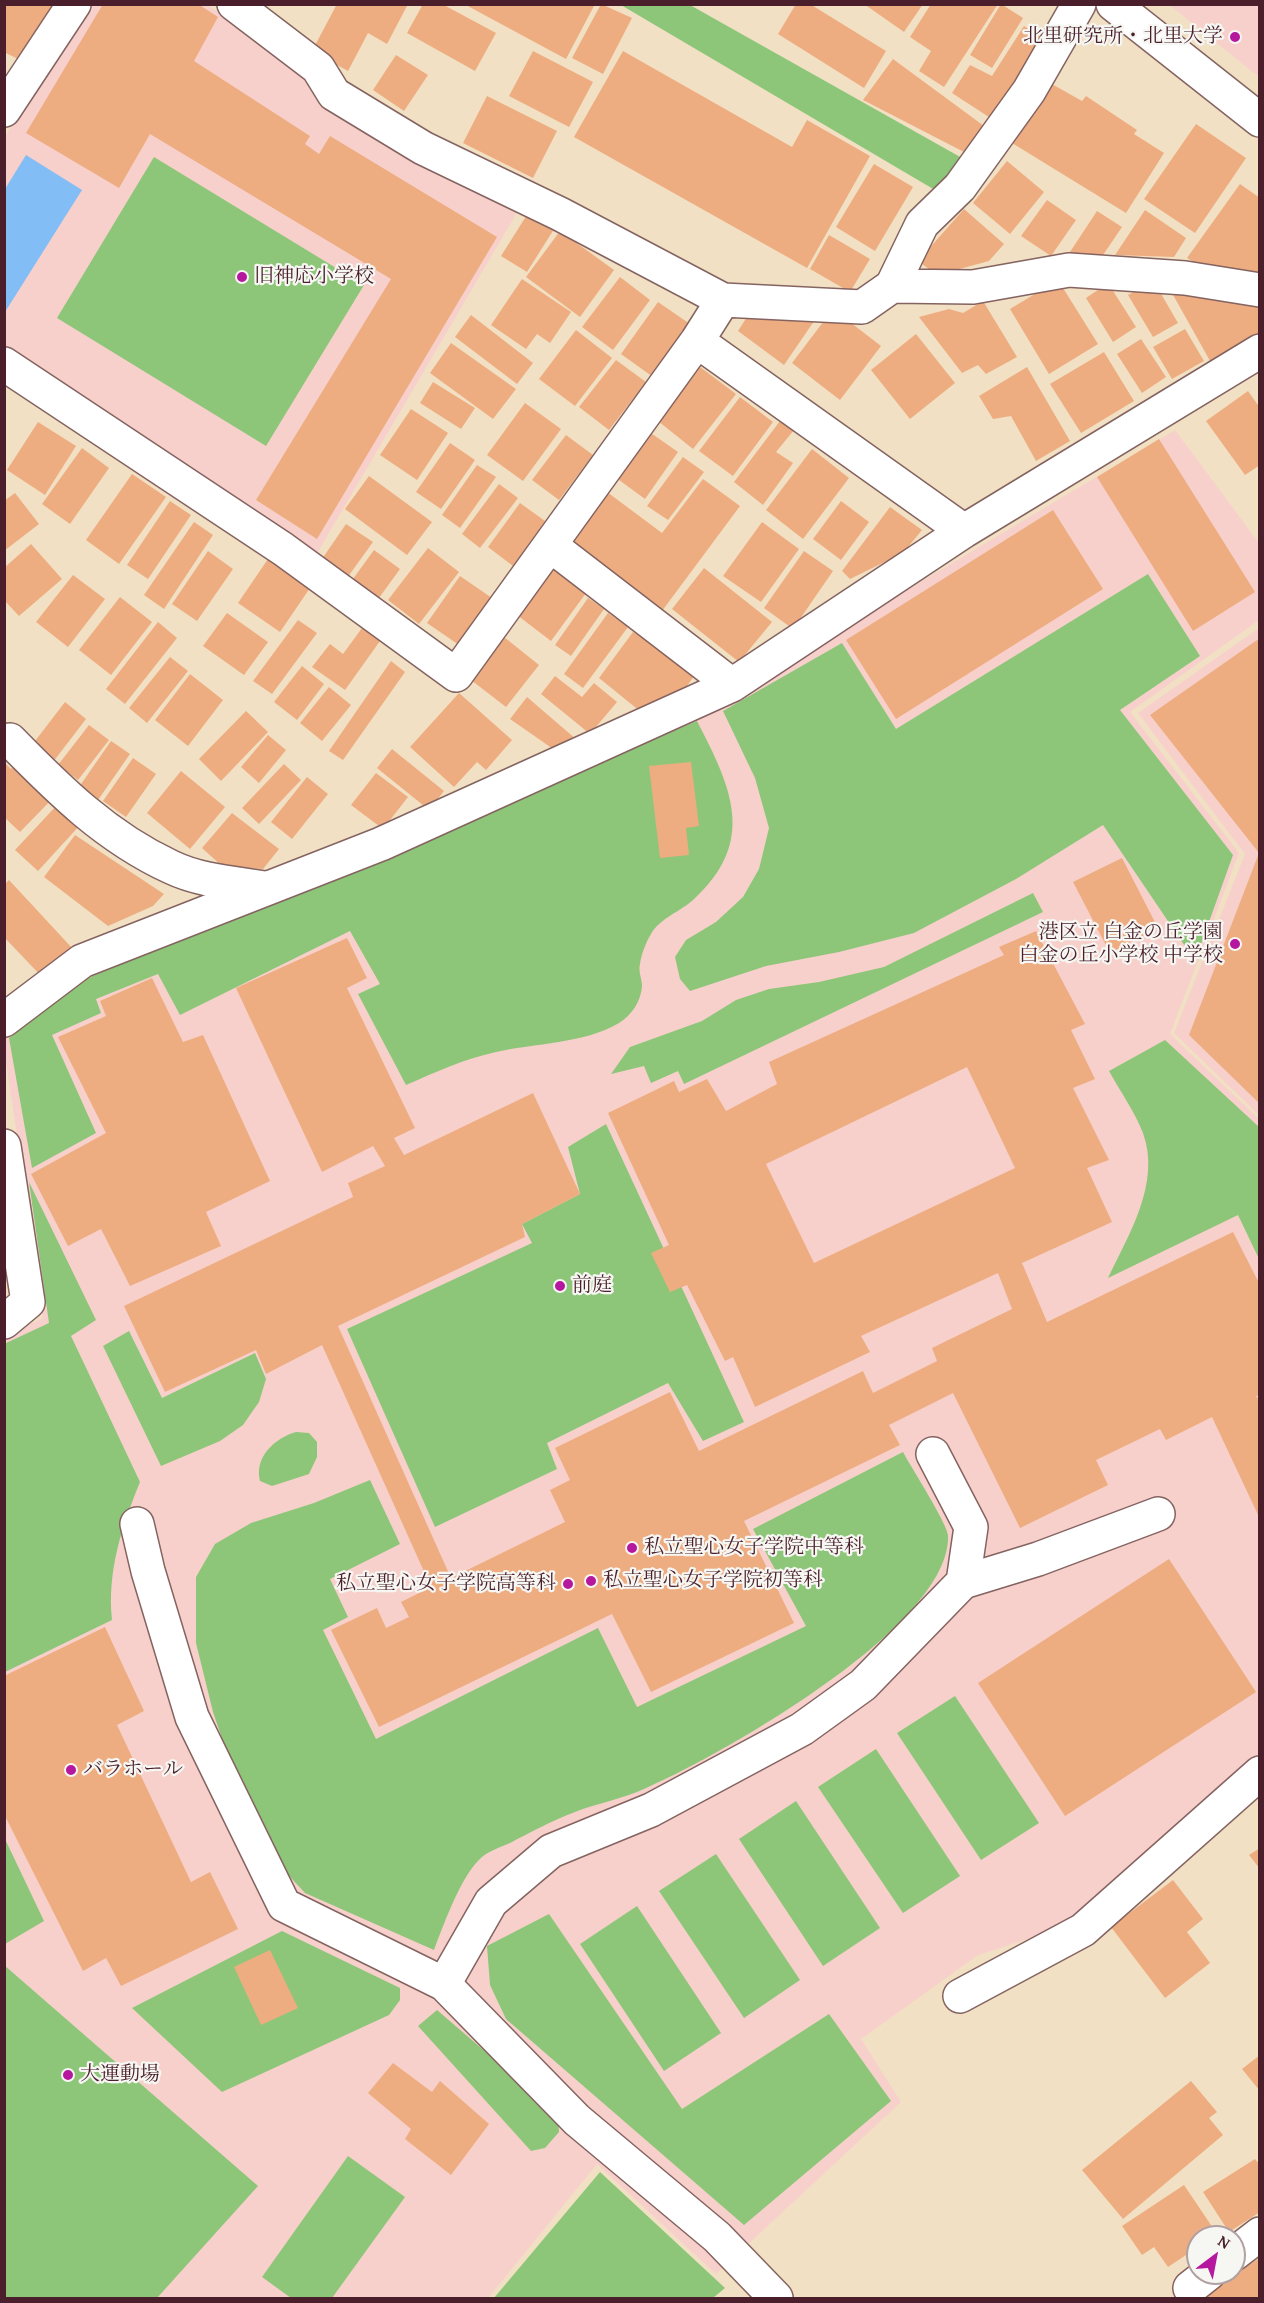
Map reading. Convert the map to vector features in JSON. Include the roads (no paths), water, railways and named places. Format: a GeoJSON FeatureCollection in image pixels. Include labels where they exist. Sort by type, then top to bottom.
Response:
{"type":"FeatureCollection","features":[{"type":"Feature","properties":{"kind":"street"},"geometry":{"type":"LineString","coordinates":[[4,110],[74,4]]}},
{"type":"Feature","properties":{"kind":"street"},"geometry":{"type":"LineString","coordinates":[[234,4],[318,68],[334,94],[423,148],[560,214],[723,300],[862,307],[892,286],[922,224],[960,187],[1022,100],[1078,4]]}},
{"type":"Feature","properties":{"kind":"street"},"geometry":{"type":"LineString","coordinates":[[1113,4],[1260,120]]}},
{"type":"Feature","properties":{"kind":"street"},"geometry":{"type":"LineString","coordinates":[[892,286],[973,286],[1070,270],[1185,278],[1260,290]]}},
{"type":"Feature","properties":{"kind":"street"},"geometry":{"type":"LineString","coordinates":[[4,364],[283,549],[456,675],[697,341],[723,300]]}},
{"type":"Feature","properties":{"kind":"street"},"geometry":{"type":"LineString","coordinates":[[697,341],[964,531]]}},
{"type":"Feature","properties":{"kind":"street"},"geometry":{"type":"LineString","coordinates":[[4,1020],[82,961],[381,844],[732,685],[964,531],[1260,351]]}},
{"type":"Feature","properties":{"kind":"street"},"geometry":{"type":"LineString","coordinates":[[550,545],[732,685]]}},
{"type":"Feature","properties":{"kind":"street"},"geometry":{"type":"LineString","coordinates":[[10,740],[96,823],[131,845],[172,868],[214,880],[267,888]]}},
{"type":"Feature","properties":{"kind":"street"},"geometry":{"type":"LineString","coordinates":[[4,1146],[28,1302],[4,1322]]}},
{"type":"Feature","properties":{"kind":"street"},"geometry":{"type":"LineString","coordinates":[[933,1454],[971,1527],[963,1582]]}},
{"type":"Feature","properties":{"kind":"street"},"geometry":{"type":"LineString","coordinates":[[444,1984],[491,1902],[551,1851],[651,1810],[802,1729],[863,1685],[963,1582],[1038,1559],[1158,1514]]}},
{"type":"Feature","properties":{"kind":"street"},"geometry":{"type":"LineString","coordinates":[[137,1524],[147,1571],[192,1717],[284,1905],[444,1984],[577,2120],[717,2237],[776,2298]]}},
{"type":"Feature","properties":{"kind":"street"},"geometry":{"type":"LineString","coordinates":[[960,1996],[1083,1930],[1260,1773]]}},
{"type":"Feature","properties":{"kind":"street"},"geometry":{"type":"LineString","coordinates":[[1246,2245],[1260,2234]]}},
{"type":"Feature","properties":{"kind":"water"},"geometry":{"type":"Polygon","coordinates":[[[26,155],[82,190],[5,312],[5,189],[26,155]]]}},
{"type":"Feature","properties":{"kind":"place","name":"北里研究所・北里大学"},"geometry":{"type":"Point","coordinates":[1235,37]}},
{"type":"Feature","properties":{"kind":"place","name":"旧神応小学校"},"geometry":{"type":"Point","coordinates":[242,277]}},
{"type":"Feature","properties":{"kind":"place","name":"港区立 白金の丘学園 白金の丘小学校 中学校"},"geometry":{"type":"Point","coordinates":[1235,944]}},
{"type":"Feature","properties":{"kind":"place","name":"前庭"},"geometry":{"type":"Point","coordinates":[560,1286]}},
{"type":"Feature","properties":{"kind":"place","name":"私立聖心女子学院中等科"},"geometry":{"type":"Point","coordinates":[632,1548]}},
{"type":"Feature","properties":{"kind":"place","name":"私立聖心女子学院初等科"},"geometry":{"type":"Point","coordinates":[591,1581]}},
{"type":"Feature","properties":{"kind":"place","name":"私立聖心女子学院高等科"},"geometry":{"type":"Point","coordinates":[568,1584]}},
{"type":"Feature","properties":{"kind":"place","name":"バラホール"},"geometry":{"type":"Point","coordinates":[71,1770]}},
{"type":"Feature","properties":{"kind":"place","name":"大運動場"},"geometry":{"type":"Point","coordinates":[68,2075]}}]}
